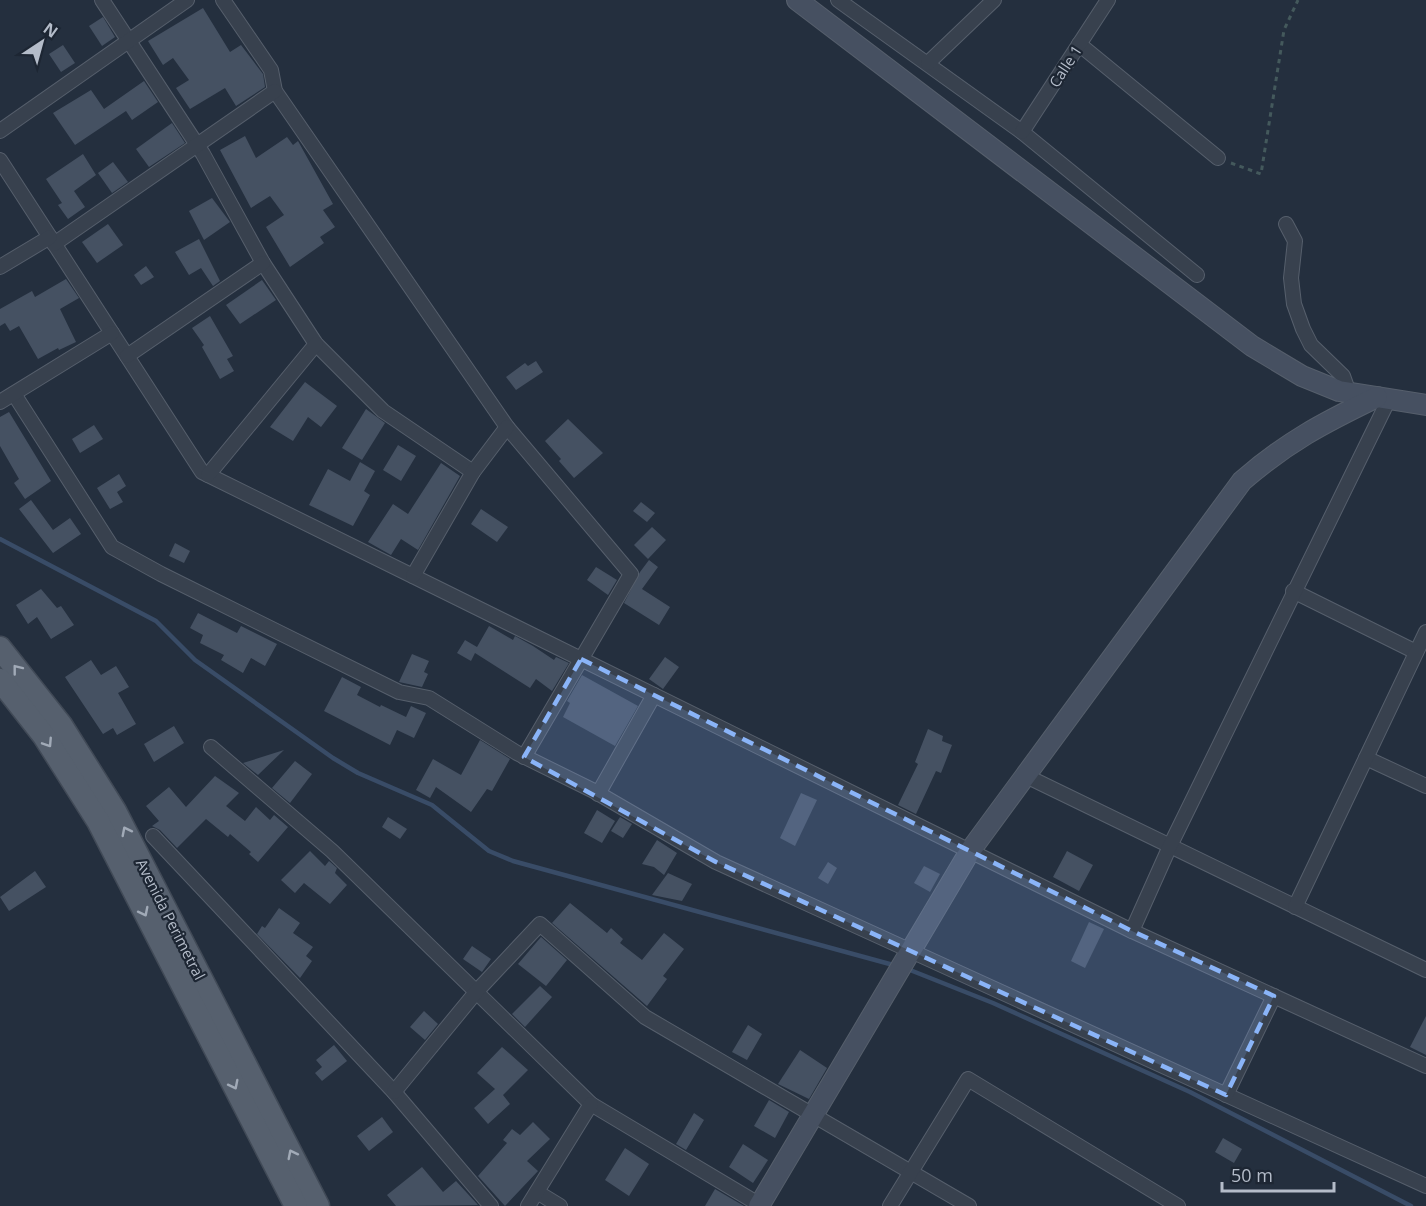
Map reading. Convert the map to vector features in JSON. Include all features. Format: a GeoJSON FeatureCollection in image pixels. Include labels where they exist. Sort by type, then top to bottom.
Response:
{"type":"FeatureCollection","features":[{"type":"Feature","properties":{"kind":"main road","name":"Avenida Perimetral"},"geometry":{"type":"LineString","coordinates":[[0,648],[61,725],[116,811],[318,1206]]}},
{"type":"Feature","properties":{"kind":"main road","name":"Avenida Perimetral"},"geometry":{"type":"LineString","coordinates":[[0,680],[44,736],[98,821],[296,1206]]}},
{"type":"Feature","properties":{"kind":"street"},"geometry":{"type":"LineString","coordinates":[[102,0],[198,146],[263,263],[316,344],[383,411],[473,472]]}},
{"type":"Feature","properties":{"kind":"street"},"geometry":{"type":"LineString","coordinates":[[0,131],[187,0]]}},
{"type":"Feature","properties":{"kind":"street"},"geometry":{"type":"LineString","coordinates":[[223,0],[271,70],[275,91],[507,427],[631,574],[524,757]]}},
{"type":"Feature","properties":{"kind":"street"},"geometry":{"type":"LineString","coordinates":[[797,0],[1252,345],[1302,376],[1349,393],[1426,405]]}},
{"type":"Feature","properties":{"kind":"street"},"geometry":{"type":"LineString","coordinates":[[838,0],[1022,132],[1197,275]]}},
{"type":"Feature","properties":{"kind":"street"},"geometry":{"type":"LineString","coordinates":[[928,63],[994,0]]}},
{"type":"Feature","properties":{"kind":"street","name":"Calle 1"},"geometry":{"type":"LineString","coordinates":[[1022,132],[1107,1]]}},
{"type":"Feature","properties":{"kind":"street"},"geometry":{"type":"LineString","coordinates":[[1079,44],[1218,158]]}},
{"type":"Feature","properties":{"kind":"street"},"geometry":{"type":"LineString","coordinates":[[0,267],[52,240],[198,146],[275,91]]}},
{"type":"Feature","properties":{"kind":"street"},"geometry":{"type":"LineString","coordinates":[[0,160],[202,472],[1132,931],[1426,1066]]}},
{"type":"Feature","properties":{"kind":"street"},"geometry":{"type":"LineString","coordinates":[[1286,224],[1295,241],[1291,278],[1294,304],[1303,329],[1311,345],[1343,376],[1349,393]]}},
{"type":"Feature","properties":{"kind":"street"},"geometry":{"type":"LineString","coordinates":[[127,356],[263,263]]}},
{"type":"Feature","properties":{"kind":"street"},"geometry":{"type":"LineString","coordinates":[[0,402],[112,333]]}},
{"type":"Feature","properties":{"kind":"street"},"geometry":{"type":"LineString","coordinates":[[208,475],[316,344]]}},
{"type":"Feature","properties":{"kind":"street"},"geometry":{"type":"LineString","coordinates":[[14,394],[112,547],[160,574],[399,692],[429,698],[524,757],[598,794],[716,862],[904,964],[1226,1095],[1426,1186]]}},
{"type":"Feature","properties":{"kind":"street"},"geometry":{"type":"LineString","coordinates":[[1132,931],[1170,846],[1294,592],[1383,398]]}},
{"type":"Feature","properties":{"kind":"street"},"geometry":{"type":"LineString","coordinates":[[211,747],[332,851],[591,1104],[759,1205],[969,851],[1242,481],[1273,454],[1310,429],[1383,398]]}},
{"type":"Feature","properties":{"kind":"street"},"geometry":{"type":"LineString","coordinates":[[413,576],[473,472],[507,427]]}},
{"type":"Feature","properties":{"kind":"street"},"geometry":{"type":"LineString","coordinates":[[1294,592],[1416,651]]}},
{"type":"Feature","properties":{"kind":"street"},"geometry":{"type":"LineString","coordinates":[[1295,907],[1426,633]]}},
{"type":"Feature","properties":{"kind":"street"},"geometry":{"type":"LineString","coordinates":[[598,794],[654,695]]}},
{"type":"Feature","properties":{"kind":"street"},"geometry":{"type":"LineString","coordinates":[[1366,758],[1426,786]]}},
{"type":"Feature","properties":{"kind":"street"},"geometry":{"type":"LineString","coordinates":[[1024,775],[1426,970]]}},
{"type":"Feature","properties":{"kind":"street"},"geometry":{"type":"LineString","coordinates":[[153,836],[394,1092],[491,1206]]}},
{"type":"Feature","properties":{"kind":"street"},"geometry":{"type":"LineString","coordinates":[[394,1092],[477,991],[540,924],[645,1017],[814,1113],[969,1206]]}},
{"type":"Feature","properties":{"kind":"street"},"geometry":{"type":"LineString","coordinates":[[1226,1095],[1274,996]]}},
{"type":"Feature","properties":{"kind":"street"},"geometry":{"type":"LineString","coordinates":[[890,1206],[968,1079],[1172,1204]]}},
{"type":"Feature","properties":{"kind":"street"},"geometry":{"type":"LineString","coordinates":[[528,1206],[591,1104]]}},
{"type":"Feature","properties":{"kind":"street"},"geometry":{"type":"LineString","coordinates":[[537,1192],[560,1206]]}},
{"type":"Feature","properties":{"kind":"path"},"geometry":{"type":"LineString","coordinates":[[1218,158],[1261,174],[1284,30],[1298,0]]}},
{"type":"Feature","properties":{"kind":"highlighted area"},"geometry":{"type":"Polygon","coordinates":[[[581,659],[1132,931],[1274,996],[1226,1095],[716,862],[524,757],[581,659]]]}},
{"type":"Feature","properties":{"kind":"building"},"geometry":{"type":"Polygon","coordinates":[[[203,8],[230,52],[241,45],[263,74],[265,87],[236,106],[225,88],[190,109],[176,88],[189,80],[173,58],[163,65],[148,41],[203,8]]]}},
{"type":"Feature","properties":{"kind":"building"},"geometry":{"type":"Polygon","coordinates":[[[103,17],[115,37],[102,46],[89,26],[103,17]]]}},
{"type":"Feature","properties":{"kind":"building"},"geometry":{"type":"Polygon","coordinates":[[[63,45],[75,63],[61,72],[49,54],[63,45]]]}},
{"type":"Feature","properties":{"kind":"building"},"geometry":{"type":"Polygon","coordinates":[[[144,81],[158,102],[132,120],[126,111],[75,145],[53,113],[91,90],[104,109],[144,81]]]}},
{"type":"Feature","properties":{"kind":"building"},"geometry":{"type":"Polygon","coordinates":[[[172,123],[185,143],[149,167],[136,149],[172,123]]]}},
{"type":"Feature","properties":{"kind":"building"},"geometry":{"type":"Polygon","coordinates":[[[245,136],[256,158],[287,137],[293,145],[298,141],[333,204],[323,210],[335,227],[320,237],[324,243],[290,267],[266,227],[284,215],[270,196],[251,208],[220,150],[245,136]]]}},
{"type":"Feature","properties":{"kind":"building"},"geometry":{"type":"Polygon","coordinates":[[[83,154],[96,175],[74,191],[85,207],[68,219],[58,205],[62,203],[46,179],[83,154]]]}},
{"type":"Feature","properties":{"kind":"building"},"geometry":{"type":"Polygon","coordinates":[[[113,162],[128,182],[112,193],[98,173],[113,162]]]}},
{"type":"Feature","properties":{"kind":"building"},"geometry":{"type":"Polygon","coordinates":[[[212,198],[230,222],[204,240],[189,211],[212,198]]]}},
{"type":"Feature","properties":{"kind":"building"},"geometry":{"type":"Polygon","coordinates":[[[108,224],[123,245],[97,263],[82,242],[108,224]]]}},
{"type":"Feature","properties":{"kind":"building"},"geometry":{"type":"Polygon","coordinates":[[[199,239],[220,281],[213,286],[201,268],[189,275],[175,252],[199,239]]]}},
{"type":"Feature","properties":{"kind":"building"},"geometry":{"type":"Polygon","coordinates":[[[146,266],[154,277],[141,285],[134,275],[146,266]]]}},
{"type":"Feature","properties":{"kind":"building"},"geometry":{"type":"Polygon","coordinates":[[[66,279],[79,298],[60,309],[76,342],[59,350],[58,348],[38,359],[19,326],[10,331],[5,323],[0,326],[0,309],[32,291],[35,297],[66,279]]]}},
{"type":"Feature","properties":{"kind":"building"},"geometry":{"type":"Polygon","coordinates":[[[262,280],[276,300],[240,324],[226,305],[262,280]]]}},
{"type":"Feature","properties":{"kind":"building"},"geometry":{"type":"Polygon","coordinates":[[[210,316],[233,356],[227,359],[234,371],[220,379],[202,347],[204,345],[192,328],[210,316]]]}},
{"type":"Feature","properties":{"kind":"building"},"geometry":{"type":"Polygon","coordinates":[[[536,361],[543,372],[516,390],[506,377],[525,363],[528,366],[536,361]]]}},
{"type":"Feature","properties":{"kind":"building"},"geometry":{"type":"Polygon","coordinates":[[[305,382],[337,406],[321,427],[308,417],[293,441],[270,427],[305,382]]]}},
{"type":"Feature","properties":{"kind":"building"},"geometry":{"type":"Polygon","coordinates":[[[366,409],[385,423],[362,460],[342,448],[366,409]]]}},
{"type":"Feature","properties":{"kind":"building"},"geometry":{"type":"Polygon","coordinates":[[[9,412],[51,481],[25,499],[14,483],[19,479],[0,446],[0,417],[9,412]]]}},
{"type":"Feature","properties":{"kind":"building"},"geometry":{"type":"Polygon","coordinates":[[[568,419],[603,453],[574,478],[545,441],[568,419]]]}},
{"type":"Feature","properties":{"kind":"building"},"geometry":{"type":"Polygon","coordinates":[[[94,425],[103,439],[80,453],[72,439],[94,425]]]}},
{"type":"Feature","properties":{"kind":"building"},"geometry":{"type":"Polygon","coordinates":[[[398,445],[416,456],[401,481],[383,470],[398,445]]]}},
{"type":"Feature","properties":{"kind":"building"},"geometry":{"type":"Polygon","coordinates":[[[360,462],[375,471],[364,491],[370,495],[353,526],[309,505],[328,469],[350,481],[360,462]]]}},
{"type":"Feature","properties":{"kind":"building"},"geometry":{"type":"Polygon","coordinates":[[[441,463],[460,476],[418,550],[401,539],[391,555],[368,542],[393,504],[408,514],[441,463]]]}},
{"type":"Feature","properties":{"kind":"building"},"geometry":{"type":"Polygon","coordinates":[[[119,474],[126,486],[117,492],[123,502],[110,509],[97,488],[119,474]]]}},
{"type":"Feature","properties":{"kind":"building"},"geometry":{"type":"Polygon","coordinates":[[[31,500],[53,530],[70,518],[81,534],[53,553],[19,509],[31,500]]]}},
{"type":"Feature","properties":{"kind":"building"},"geometry":{"type":"Polygon","coordinates":[[[641,502],[655,513],[647,522],[633,511],[641,502]]]}},
{"type":"Feature","properties":{"kind":"building"},"geometry":{"type":"Polygon","coordinates":[[[481,509],[508,527],[497,542],[471,524],[481,509]]]}},
{"type":"Feature","properties":{"kind":"building"},"geometry":{"type":"Polygon","coordinates":[[[652,527],[666,540],[648,559],[634,545],[652,527]]]}},
{"type":"Feature","properties":{"kind":"building"},"geometry":{"type":"Polygon","coordinates":[[[175,543],[190,551],[184,563],[169,556],[175,543]]]}},
{"type":"Feature","properties":{"kind":"building"},"geometry":{"type":"Polygon","coordinates":[[[649,560],[658,567],[642,589],[670,607],[659,625],[624,603],[649,560]]]}},
{"type":"Feature","properties":{"kind":"building"},"geometry":{"type":"Polygon","coordinates":[[[596,567],[617,580],[608,595],[587,580],[596,567]]]}},
{"type":"Feature","properties":{"kind":"building"},"geometry":{"type":"Polygon","coordinates":[[[41,589],[57,608],[61,606],[74,625],[51,639],[37,617],[28,624],[16,605],[41,589]]]}},
{"type":"Feature","properties":{"kind":"building"},"geometry":{"type":"Polygon","coordinates":[[[198,613],[237,633],[241,626],[277,644],[265,666],[251,658],[243,673],[221,660],[224,655],[200,643],[203,635],[190,628],[198,613]]]}},
{"type":"Feature","properties":{"kind":"building"},"geometry":{"type":"Polygon","coordinates":[[[489,626],[513,640],[515,636],[554,660],[556,657],[569,663],[552,691],[536,679],[530,688],[475,653],[471,661],[457,653],[465,640],[477,647],[489,626]]]}},
{"type":"Feature","properties":{"kind":"building"},"geometry":{"type":"Polygon","coordinates":[[[412,654],[429,661],[424,672],[428,674],[422,687],[399,682],[412,654]]]}},
{"type":"Feature","properties":{"kind":"building"},"geometry":{"type":"Polygon","coordinates":[[[665,657],[679,667],[663,689],[649,679],[665,657]]]}},
{"type":"Feature","properties":{"kind":"building"},"geometry":{"type":"Polygon","coordinates":[[[91,660],[101,675],[116,666],[129,687],[118,693],[136,724],[117,735],[113,728],[103,734],[65,677],[91,660]]]}},
{"type":"Feature","properties":{"kind":"building"},"geometry":{"type":"Polygon","coordinates":[[[582,675],[638,706],[615,746],[563,717],[570,703],[567,701],[582,675]]]}},
{"type":"Feature","properties":{"kind":"building"},"geometry":{"type":"Polygon","coordinates":[[[342,677],[361,687],[357,695],[380,707],[381,705],[406,717],[411,706],[426,713],[414,738],[397,730],[390,745],[324,711],[342,677]]]}},
{"type":"Feature","properties":{"kind":"building"},"geometry":{"type":"Polygon","coordinates":[[[174,726],[184,743],[154,762],[144,744],[174,726]]]}},
{"type":"Feature","properties":{"kind":"building"},"geometry":{"type":"Polygon","coordinates":[[[928,729],[943,736],[942,741],[952,745],[941,773],[936,771],[916,814],[898,805],[918,764],[915,762],[928,729]]]}},
{"type":"Feature","properties":{"kind":"building"},"geometry":{"type":"Polygon","coordinates":[[[480,740],[510,759],[492,791],[487,789],[471,812],[436,787],[430,798],[416,790],[433,759],[461,775],[480,740]]]}},
{"type":"Feature","properties":{"kind":"building"},"geometry":{"type":"Polygon","coordinates":[[[284,750],[258,775],[243,763],[284,750]]]}},
{"type":"Feature","properties":{"kind":"building"},"geometry":{"type":"Polygon","coordinates":[[[295,761],[312,774],[290,803],[272,788],[295,761]]]}},
{"type":"Feature","properties":{"kind":"building"},"geometry":{"type":"Polygon","coordinates":[[[215,776],[239,793],[226,806],[245,821],[256,807],[270,820],[274,815],[288,827],[258,862],[249,854],[251,852],[230,834],[228,837],[206,819],[177,848],[160,830],[152,826],[159,821],[146,806],[169,787],[186,807],[215,776]]]}},
{"type":"Feature","properties":{"kind":"building"},"geometry":{"type":"Polygon","coordinates":[[[801,793],[817,800],[795,846],[780,838],[801,793]]]}},
{"type":"Feature","properties":{"kind":"building"},"geometry":{"type":"Polygon","coordinates":[[[597,810],[615,821],[602,843],[584,833],[597,810]]]}},
{"type":"Feature","properties":{"kind":"building"},"geometry":{"type":"Polygon","coordinates":[[[388,817],[407,829],[400,839],[382,827],[388,817]]]}},
{"type":"Feature","properties":{"kind":"building"},"geometry":{"type":"Polygon","coordinates":[[[620,817],[632,824],[623,838],[611,831],[620,817]]]}},
{"type":"Feature","properties":{"kind":"building"},"geometry":{"type":"Polygon","coordinates":[[[657,840],[677,853],[664,875],[654,867],[642,864],[657,840]]]}},
{"type":"Feature","properties":{"kind":"building"},"geometry":{"type":"Polygon","coordinates":[[[310,851],[325,866],[329,861],[337,868],[335,873],[347,885],[330,904],[304,883],[295,893],[281,880],[310,851]]]}},
{"type":"Feature","properties":{"kind":"building"},"geometry":{"type":"Polygon","coordinates":[[[1067,851],[1093,865],[1079,891],[1053,877],[1067,851]]]}},
{"type":"Feature","properties":{"kind":"building"},"geometry":{"type":"Polygon","coordinates":[[[828,862],[837,868],[828,884],[818,878],[828,862]]]}},
{"type":"Feature","properties":{"kind":"building"},"geometry":{"type":"Polygon","coordinates":[[[924,866],[940,874],[930,892],[914,883],[924,866]]]}},
{"type":"Feature","properties":{"kind":"building"},"geometry":{"type":"Polygon","coordinates":[[[35,871],[46,887],[9,911],[0,897],[35,871]]]}},
{"type":"Feature","properties":{"kind":"building"},"geometry":{"type":"Polygon","coordinates":[[[668,873],[692,884],[682,901],[652,895],[668,873]]]}},
{"type":"Feature","properties":{"kind":"building"},"geometry":{"type":"Polygon","coordinates":[[[570,903],[607,933],[611,928],[623,939],[620,943],[642,960],[664,933],[684,949],[663,976],[667,979],[647,1006],[552,923],[570,903]]]}},
{"type":"Feature","properties":{"kind":"building"},"geometry":{"type":"Polygon","coordinates":[[[279,908],[300,923],[293,933],[313,947],[306,956],[312,961],[300,978],[257,934],[262,926],[265,928],[279,908]]]}},
{"type":"Feature","properties":{"kind":"building"},"geometry":{"type":"Polygon","coordinates":[[[1089,922],[1104,929],[1085,968],[1071,961],[1089,922]]]}},
{"type":"Feature","properties":{"kind":"building"},"geometry":{"type":"Polygon","coordinates":[[[541,937],[567,960],[546,986],[518,964],[541,937]]]}},
{"type":"Feature","properties":{"kind":"building"},"geometry":{"type":"Polygon","coordinates":[[[472,946],[491,959],[482,972],[463,959],[472,946]]]}},
{"type":"Feature","properties":{"kind":"building"},"geometry":{"type":"Polygon","coordinates":[[[540,986],[552,997],[525,1027],[512,1014],[540,986]]]}},
{"type":"Feature","properties":{"kind":"building"},"geometry":{"type":"Polygon","coordinates":[[[424,1011],[438,1024],[425,1040],[410,1027],[424,1011]]]}},
{"type":"Feature","properties":{"kind":"building"},"geometry":{"type":"Polygon","coordinates":[[[1426,1016],[1426,1055],[1410,1047],[1426,1016]]]}},
{"type":"Feature","properties":{"kind":"building"},"geometry":{"type":"Polygon","coordinates":[[[748,1025],[762,1034],[747,1060],[732,1052],[748,1025]]]}},
{"type":"Feature","properties":{"kind":"building"},"geometry":{"type":"Polygon","coordinates":[[[334,1045],[347,1061],[322,1081],[315,1073],[322,1067],[316,1060],[334,1045]]]}},
{"type":"Feature","properties":{"kind":"building"},"geometry":{"type":"Polygon","coordinates":[[[502,1047],[528,1070],[503,1095],[510,1104],[488,1124],[474,1108],[495,1089],[477,1073],[502,1047]]]}},
{"type":"Feature","properties":{"kind":"building"},"geometry":{"type":"Polygon","coordinates":[[[800,1050],[827,1068],[809,1099],[778,1084],[800,1050]]]}},
{"type":"Feature","properties":{"kind":"building"},"geometry":{"type":"Polygon","coordinates":[[[769,1100],[789,1112],[775,1138],[754,1126],[769,1100]]]}},
{"type":"Feature","properties":{"kind":"building"},"geometry":{"type":"Polygon","coordinates":[[[694,1113],[704,1120],[686,1150],[676,1144],[694,1113]]]}},
{"type":"Feature","properties":{"kind":"building"},"geometry":{"type":"Polygon","coordinates":[[[382,1117],[393,1132],[369,1151],[357,1136],[382,1117]]]}},
{"type":"Feature","properties":{"kind":"building"},"geometry":{"type":"Polygon","coordinates":[[[533,1122],[550,1139],[527,1161],[538,1171],[505,1206],[478,1176],[507,1143],[503,1140],[512,1129],[520,1135],[533,1122]]]}},
{"type":"Feature","properties":{"kind":"building"},"geometry":{"type":"Polygon","coordinates":[[[1223,1138],[1242,1149],[1234,1163],[1215,1152],[1223,1138]]]}},
{"type":"Feature","properties":{"kind":"building"},"geometry":{"type":"Polygon","coordinates":[[[743,1144],[768,1160],[753,1183],[729,1167],[743,1144]]]}},
{"type":"Feature","properties":{"kind":"building"},"geometry":{"type":"Polygon","coordinates":[[[625,1148],[649,1164],[629,1196],[605,1180],[625,1148]]]}},
{"type":"Feature","properties":{"kind":"building"},"geometry":{"type":"Polygon","coordinates":[[[422,1167],[443,1192],[456,1181],[478,1205],[396,1206],[387,1195],[422,1167]]]}},
{"type":"Feature","properties":{"kind":"building"},"geometry":{"type":"Polygon","coordinates":[[[715,1189],[744,1206],[705,1206],[715,1189]]]}},
{"type":"Feature","properties":{"kind":"waterway"},"geometry":{"type":"LineString","coordinates":[[0,539],[156,621],[195,660],[333,758],[358,773],[432,805],[489,851],[513,861],[897,966]]}},
{"type":"Feature","properties":{"kind":"waterway"},"geometry":{"type":"LineString","coordinates":[[905,968],[993,1003],[1190,1092],[1411,1206]]}}]}
